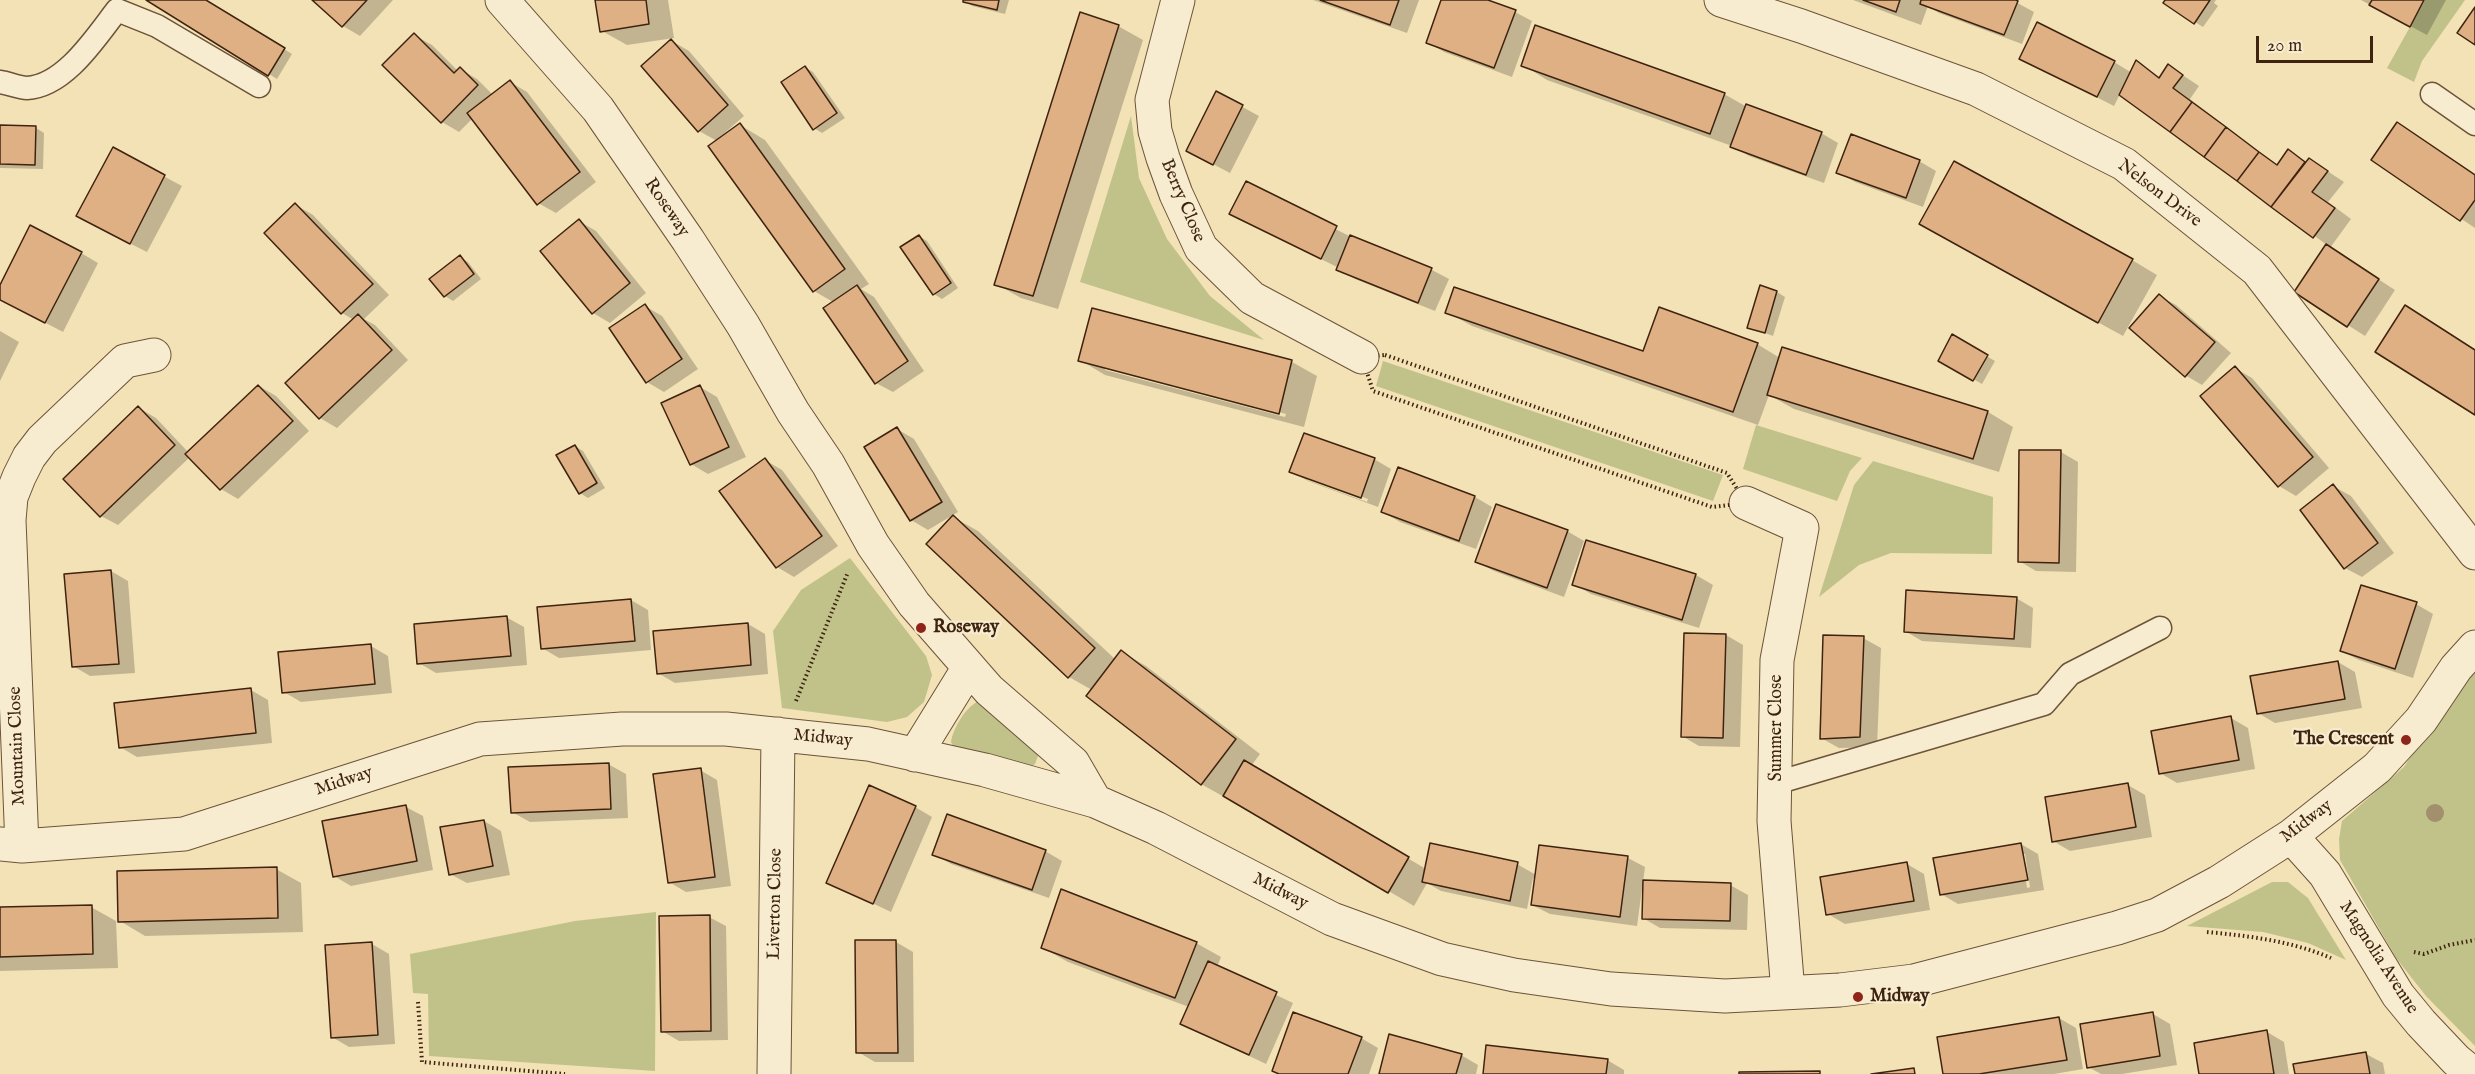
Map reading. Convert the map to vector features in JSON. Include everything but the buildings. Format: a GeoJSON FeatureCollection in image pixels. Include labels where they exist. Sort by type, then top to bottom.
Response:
{"type":"FeatureCollection","features":[{"type":"Feature","properties":{"kind":"street","name":"Roseway"},"geometry":{"type":"LineString","coordinates":[[502,0],[598,109],[688,240],[743,325],[793,412],[828,464],[873,545],[914,604],[968,669],[1073,763],[1095,801]]}},
{"type":"Feature","properties":{"kind":"street","name":"Berry Close"},"geometry":{"type":"LineString","coordinates":[[1178,0],[1152,100],[1155,131],[1163,158],[1176,194],[1201,248],[1252,298],[1362,357]]}},
{"type":"Feature","properties":{"kind":"street","name":"Nelson Drive"},"geometry":{"type":"LineString","coordinates":[[1721,0],[1801,26],[1976,89],[2124,164],[2257,270],[2475,553]]}},
{"type":"Feature","properties":{"kind":"street","name":"Mountain Close"},"geometry":{"type":"LineString","coordinates":[[11,845],[9,520],[11,497],[29,457],[42,440],[125,361],[154,355]]}},
{"type":"Feature","properties":{"kind":"street","name":"Summer Close"},"geometry":{"type":"LineString","coordinates":[[1746,503],[1802,528],[1777,660],[1774,821],[1788,992]]}},
{"type":"Feature","properties":{"kind":"street","name":"Midway"},"geometry":{"type":"LineString","coordinates":[[11,845],[184,834],[480,739],[622,729],[726,729],[868,744],[985,770],[1095,801],[1156,828],[1332,919],[1442,960],[1514,975],[1611,988],[1725,996],[1840,990],[1914,981],[2032,951],[2157,915],[2220,882],[2291,836],[2378,768],[2421,720],[2456,668],[2475,647]]}},
{"type":"Feature","properties":{"kind":"street"},"geometry":{"type":"LineString","coordinates":[[915,755],[968,669]]}},
{"type":"Feature","properties":{"kind":"street","name":"Liverton Close"},"geometry":{"type":"LineString","coordinates":[[774,1074],[786,736]]}},
{"type":"Feature","properties":{"kind":"street","name":"Magnolia Avenue"},"geometry":{"type":"LineString","coordinates":[[2291,836],[2325,874],[2397,995],[2421,1023],[2473,1074]]}},
{"type":"Feature","properties":{"kind":"lane"},"geometry":{"type":"LineString","coordinates":[[0,81],[27,88],[54,79],[83,54],[117,10],[157,26],[259,86]]}},
{"type":"Feature","properties":{"kind":"lane"},"geometry":{"type":"LineString","coordinates":[[2432,94],[2475,124]]}},
{"type":"Feature","properties":{"kind":"lane"},"geometry":{"type":"LineString","coordinates":[[1776,783],[2044,704],[2070,674],[2160,628]]}},
{"type":"Feature","properties":{"kind":"path"},"geometry":{"type":"LineString","coordinates":[[1385,355],[1726,473],[1746,503],[1712,507],[1373,391],[1362,357],[1385,355]]}},
{"type":"Feature","properties":{"kind":"path"},"geometry":{"type":"LineString","coordinates":[[786,736],[791,712],[850,566],[873,545]]}},
{"type":"Feature","properties":{"kind":"path"},"geometry":{"type":"LineString","coordinates":[[2157,915],[2175,928],[2267,938],[2311,949],[2351,966],[2379,965],[2402,960],[2410,952],[2424,954],[2449,945],[2475,940]]}},
{"type":"Feature","properties":{"kind":"path"},"geometry":{"type":"LineString","coordinates":[[418,1002],[422,1062],[565,1074]]}},
{"type":"Feature","properties":{"kind":"green space"},"geometry":{"type":"Polygon","coordinates":[[[2425,0],[2465,0],[2422,61],[2414,82],[2387,68],[2425,0]]]}},
{"type":"Feature","properties":{"kind":"green space"},"geometry":{"type":"Polygon","coordinates":[[[1131,116],[1139,178],[1167,239],[1210,296],[1264,340],[1080,282],[1131,116]]]}},
{"type":"Feature","properties":{"kind":"green space"},"geometry":{"type":"Polygon","coordinates":[[[1383,361],[1723,475],[1713,501],[1376,386],[1383,361]]]}},
{"type":"Feature","properties":{"kind":"green space"},"geometry":{"type":"Polygon","coordinates":[[[1756,425],[1862,458],[1850,471],[1837,501],[1743,469],[1756,425]]]}},
{"type":"Feature","properties":{"kind":"green space"},"geometry":{"type":"Polygon","coordinates":[[[1873,461],[1993,497],[1992,554],[1891,553],[1859,565],[1819,597],[1854,485],[1873,461]]]}},
{"type":"Feature","properties":{"kind":"green space"},"geometry":{"type":"Polygon","coordinates":[[[850,558],[926,656],[932,675],[924,702],[907,717],[887,722],[782,708],[773,631],[801,590],[850,558]]]}},
{"type":"Feature","properties":{"kind":"green space"},"geometry":{"type":"Polygon","coordinates":[[[2475,665],[2475,1046],[2426,996],[2396,958],[2340,860],[2339,839],[2342,821],[2404,767],[2429,727],[2475,665]]]}},
{"type":"Feature","properties":{"kind":"green space"},"geometry":{"type":"Polygon","coordinates":[[[977,702],[1035,749],[1038,756],[1035,764],[1029,768],[953,746],[951,742],[957,725],[968,709],[977,702]]]}},
{"type":"Feature","properties":{"kind":"green space"},"geometry":{"type":"Polygon","coordinates":[[[2272,882],[2288,882],[2308,898],[2346,960],[2308,943],[2263,932],[2187,926],[2272,882]]]}},
{"type":"Feature","properties":{"kind":"green space"},"geometry":{"type":"Polygon","coordinates":[[[656,912],[655,1071],[429,1056],[428,994],[413,993],[410,954],[575,921],[656,912]]]}},
{"type":"Feature","properties":{"kind":"place","name":"Roseway"},"geometry":{"type":"Point","coordinates":[921,628]}},
{"type":"Feature","properties":{"kind":"place","name":"The Crescent"},"geometry":{"type":"Point","coordinates":[2406,740]}},
{"type":"Feature","properties":{"kind":"place","name":"Midway"},"geometry":{"type":"Point","coordinates":[1858,997]}}]}
